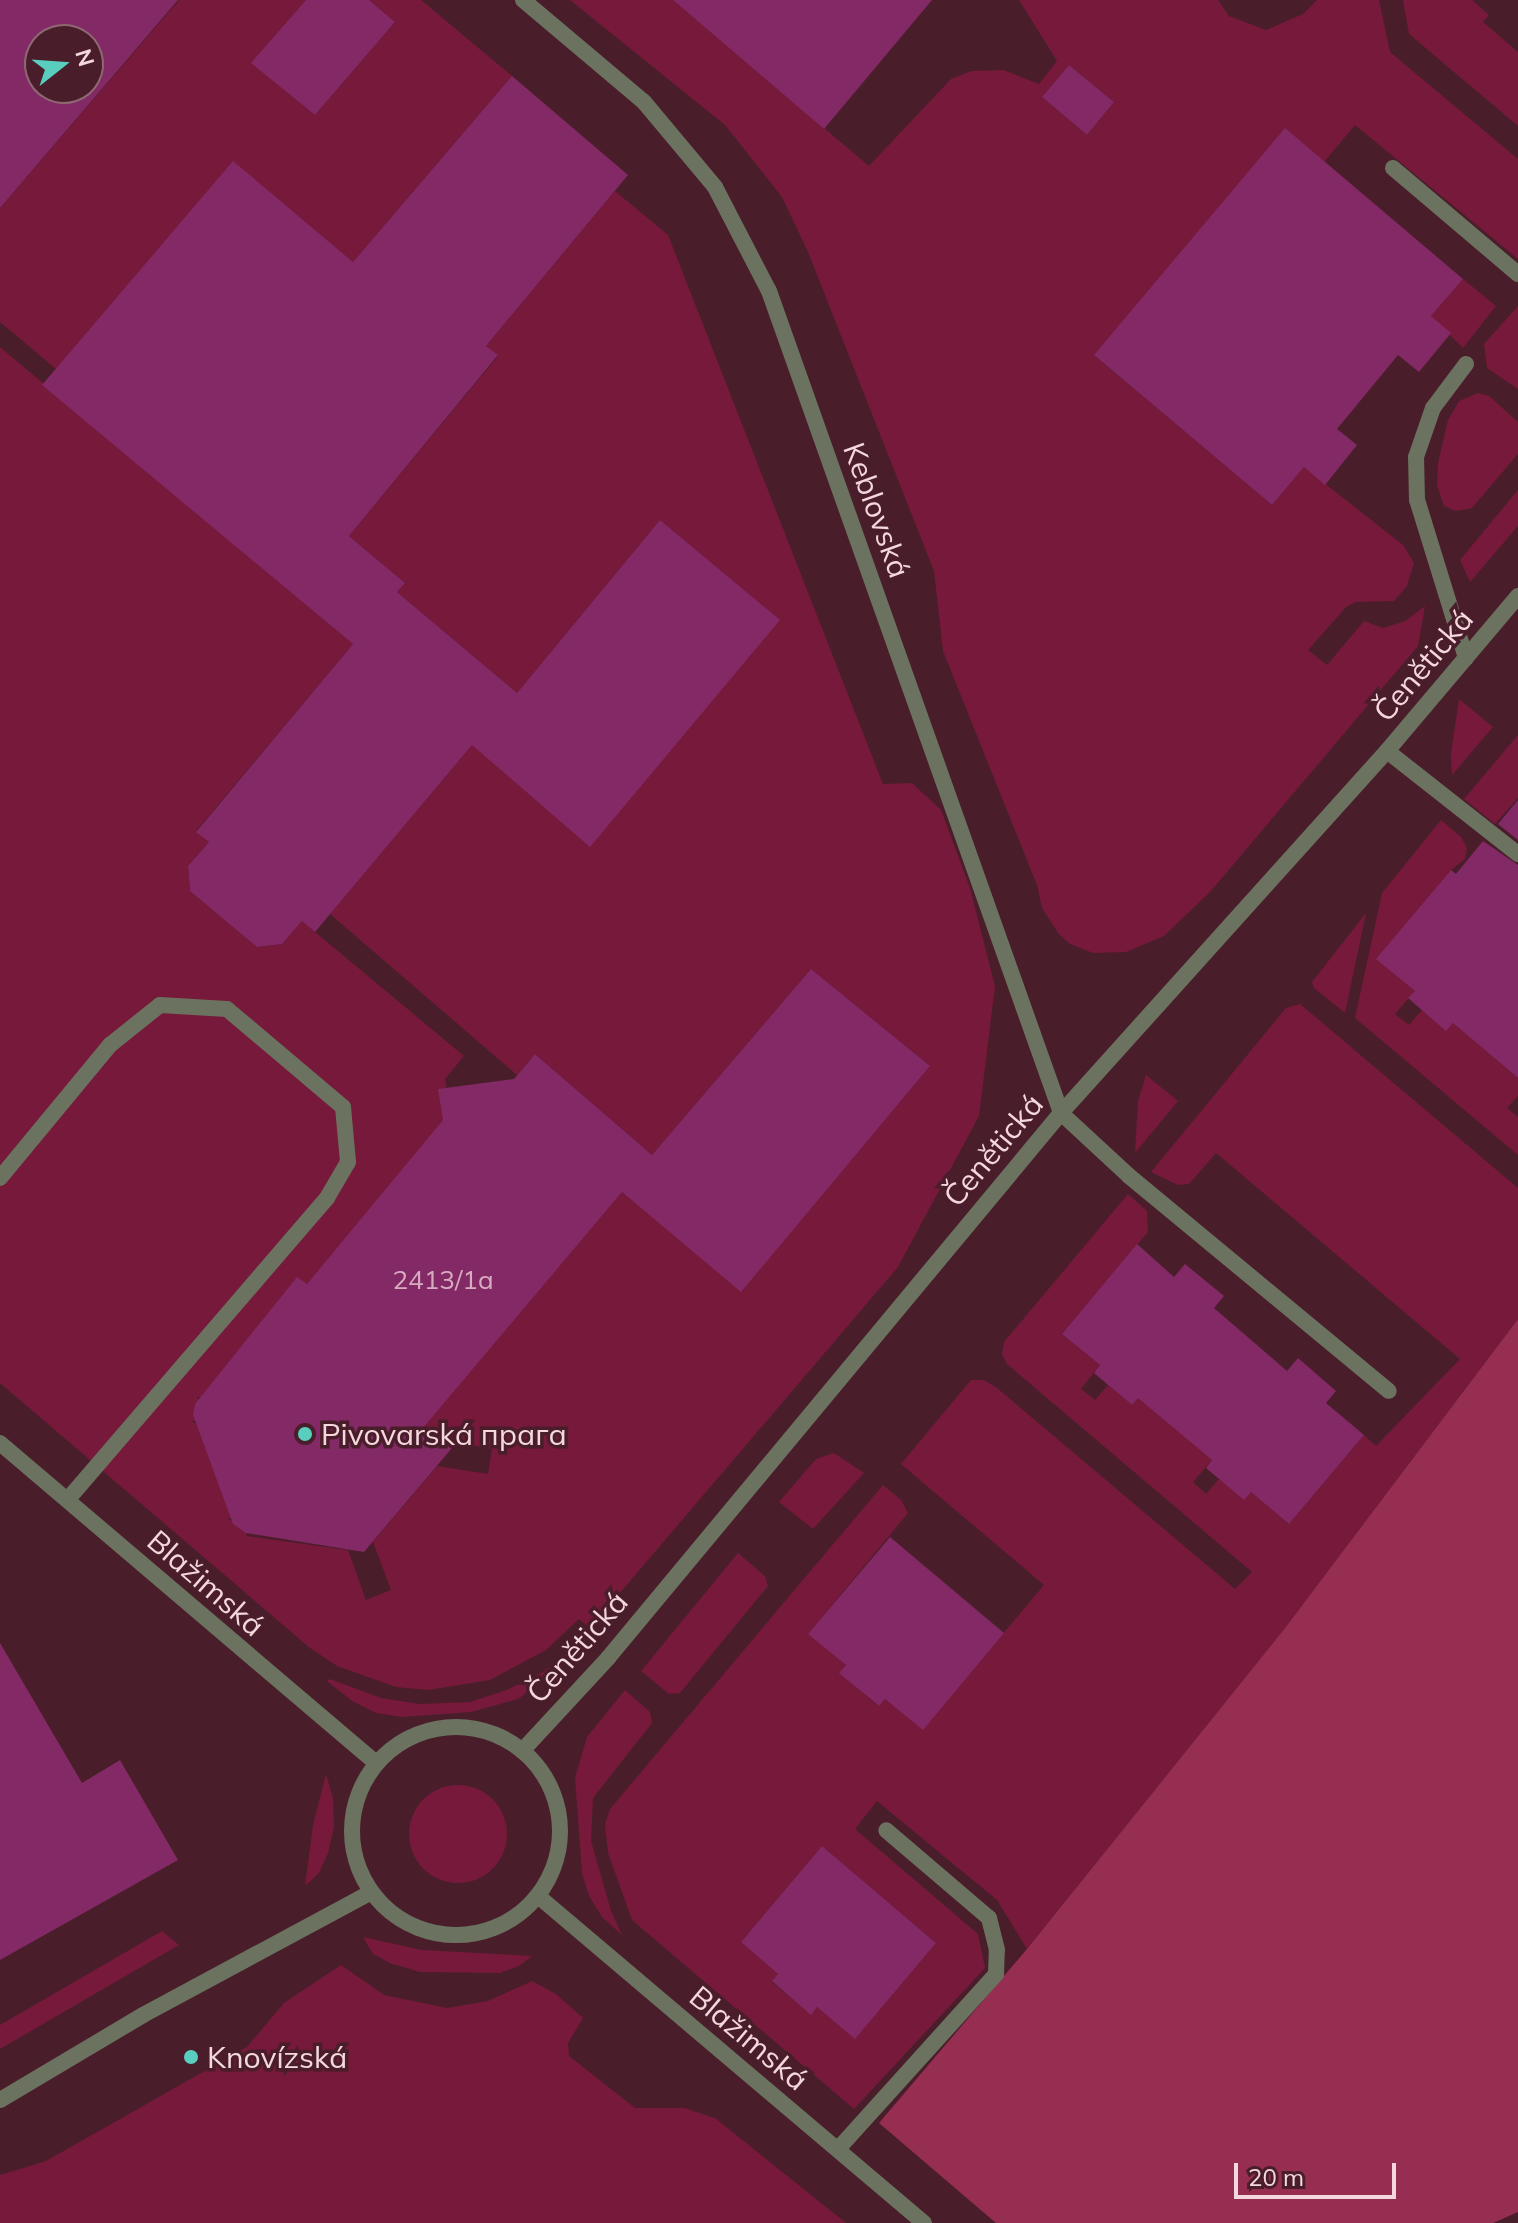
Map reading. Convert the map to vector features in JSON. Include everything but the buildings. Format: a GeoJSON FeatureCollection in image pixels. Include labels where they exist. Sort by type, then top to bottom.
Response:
{"type":"FeatureCollection","features":[{"type":"Feature","properties":{"kind":"street","name":"Keblovská"},"geometry":{"type":"LineString","coordinates":[[523,0],[644,102],[715,187],[769,291],[1061,1113]]}},
{"type":"Feature","properties":{"kind":"street"},"geometry":{"type":"LineString","coordinates":[[1393,168],[1518,274]]}},
{"type":"Feature","properties":{"kind":"street"},"geometry":{"type":"LineString","coordinates":[[1466,364],[1433,408],[1416,457],[1417,500],[1466,658]]}},
{"type":"Feature","properties":{"kind":"street","name":"Čenětická"},"geometry":{"type":"LineString","coordinates":[[522,1751],[608,1658],[1061,1113],[1387,751],[1518,596]]}},
{"type":"Feature","properties":{"kind":"street"},"geometry":{"type":"LineString","coordinates":[[1387,751],[1518,854]]}},
{"type":"Feature","properties":{"kind":"street"},"geometry":{"type":"LineString","coordinates":[[0,1178],[110,1045],[160,1005],[227,1009],[343,1107],[348,1162],[327,1198],[68,1499]]}},
{"type":"Feature","properties":{"kind":"street"},"geometry":{"type":"LineString","coordinates":[[1061,1113],[1129,1176],[1389,1391]]}},
{"type":"Feature","properties":{"kind":"street","name":"Blažimská"},"geometry":{"type":"LineString","coordinates":[[0,1443],[291,1695],[376,1763]]}},
{"type":"Feature","properties":{"kind":"street"},"geometry":{"type":"LineString","coordinates":[[467,1728],[497,1735],[522,1751],[543,1776],[558,1815],[560,1837],[554,1868],[538,1896],[500,1926],[453,1937],[407,1924],[371,1892],[357,1865],[352,1837],[354,1807],[376,1763],[408,1738],[437,1729],[467,1728]]}},
{"type":"Feature","properties":{"kind":"street"},"geometry":{"type":"LineString","coordinates":[[838,2149],[996,1974],[997,1950],[989,1918],[886,1830]]}},
{"type":"Feature","properties":{"kind":"street"},"geometry":{"type":"LineString","coordinates":[[0,2100],[143,2015],[371,1892]]}},
{"type":"Feature","properties":{"kind":"street","name":"Blažimská"},"geometry":{"type":"LineString","coordinates":[[538,1896],[924,2223]]}},
{"type":"Feature","properties":{"kind":"shaded area"},"geometry":{"type":"Polygon","coordinates":[[[179,0],[306,0],[252,63],[315,115],[395,22],[369,0],[421,0],[512,76],[353,262],[233,162],[56,369],[0,322],[0,208],[90,104],[104,104],[104,87],[179,0]]]}},
{"type":"Feature","properties":{"kind":"shaded area"},"geometry":{"type":"Polygon","coordinates":[[[570,0],[673,0],[869,166],[951,79],[972,71],[1003,70],[1039,84],[1057,61],[1019,0],[1218,0],[1229,16],[1266,30],[1303,14],[1317,0],[1379,0],[1390,52],[1518,159],[1518,259],[1355,125],[1324,162],[1095,356],[1272,505],[1304,467],[1403,545],[1414,563],[1407,586],[1394,601],[1356,602],[1346,607],[1308,650],[1327,665],[1364,621],[1383,628],[1405,621],[1425,606],[1418,646],[1210,892],[1164,936],[1126,952],[1093,953],[1070,944],[1058,933],[1042,908],[1037,885],[943,651],[934,571],[808,252],[782,197],[725,125],[570,0]],[[1069,65],[1042,97],[1087,135],[1114,102],[1069,65]]]}},
{"type":"Feature","properties":{"kind":"shaded area"},"geometry":{"type":"Polygon","coordinates":[[[1403,0],[1472,0],[1489,15],[1483,22],[1518,52],[1518,126],[1409,34],[1403,0]]]}},
{"type":"Feature","properties":{"kind":"shaded area"},"geometry":{"type":"Polygon","coordinates":[[[615,191],[668,235],[883,784],[912,783],[941,810],[970,888],[995,986],[979,1116],[898,1267],[590,1628],[579,1619],[546,1650],[490,1680],[428,1690],[396,1687],[337,1666],[310,1648],[0,1383],[0,347],[353,644],[196,831],[209,842],[188,866],[190,891],[257,947],[282,944],[302,921],[464,1056],[445,1079],[450,1114],[287,1308],[264,1317],[265,1321],[201,1398],[197,1397],[200,1402],[197,1419],[192,1422],[196,1423],[231,1517],[228,1520],[234,1520],[247,1530],[247,1536],[348,1550],[366,1600],[391,1590],[373,1542],[437,1466],[488,1474],[492,1449],[438,1439],[423,1426],[622,1192],[741,1291],[930,1066],[811,969],[652,1155],[535,1054],[517,1075],[330,914],[472,745],[779,620],[660,520],[517,693],[397,592],[405,583],[349,536],[498,356],[486,346],[615,191]]]}},
{"type":"Feature","properties":{"kind":"shaded area"},"geometry":{"type":"Polygon","coordinates":[[[1463,279],[1496,306],[1463,348],[1431,316],[1463,279]]]}},
{"type":"Feature","properties":{"kind":"shaded area"},"geometry":{"type":"Polygon","coordinates":[[[1518,306],[1518,389],[1487,368],[1484,344],[1518,306]]]}},
{"type":"Feature","properties":{"kind":"shaded area"},"geometry":{"type":"Polygon","coordinates":[[[1478,393],[1489,396],[1518,422],[1518,454],[1472,508],[1456,511],[1444,506],[1437,485],[1438,463],[1448,420],[1459,401],[1478,393]]]}},
{"type":"Feature","properties":{"kind":"shaded area"},"geometry":{"type":"Polygon","coordinates":[[[1518,490],[1518,526],[1470,582],[1460,560],[1518,490]]]}},
{"type":"Feature","properties":{"kind":"shaded area"},"geometry":{"type":"Polygon","coordinates":[[[1459,699],[1493,727],[1452,775],[1451,754],[1459,699]]]}},
{"type":"Feature","properties":{"kind":"shaded area"},"geometry":{"type":"Polygon","coordinates":[[[1518,735],[1518,798],[1495,824],[1464,799],[1518,735]]]}},
{"type":"Feature","properties":{"kind":"shaded area"},"geometry":{"type":"Polygon","coordinates":[[[1441,820],[1461,837],[1467,848],[1465,859],[1451,870],[1377,959],[1415,991],[1395,1014],[1409,1025],[1422,1010],[1446,1030],[1453,1023],[1518,1078],[1518,1096],[1507,1108],[1518,1117],[1518,1155],[1355,1018],[1382,893],[1441,820]]]}},
{"type":"Feature","properties":{"kind":"shaded area"},"geometry":{"type":"Polygon","coordinates":[[[1366,913],[1345,1013],[1314,988],[1312,982],[1366,913]]]}},
{"type":"Feature","properties":{"kind":"shaded area"},"geometry":{"type":"Polygon","coordinates":[[[1300,1004],[1518,1188],[1518,1319],[1285,1628],[1027,1949],[997,1900],[877,1801],[855,1829],[978,1934],[985,1968],[854,2109],[632,1920],[608,1853],[605,1824],[610,1809],[883,1485],[901,1500],[908,1513],[809,1633],[846,1665],[840,1673],[878,1706],[885,1699],[923,1729],[1044,1585],[901,1464],[971,1380],[984,1380],[997,1388],[1235,1589],[1252,1572],[1007,1364],[1002,1354],[1004,1342],[1128,1194],[1147,1211],[1148,1232],[1062,1334],[1100,1365],[1081,1389],[1095,1400],[1108,1385],[1132,1405],[1138,1397],[1212,1460],[1193,1482],[1206,1494],[1219,1479],[1251,1492],[1289,1524],[1364,1435],[1376,1446],[1460,1359],[1216,1153],[1189,1184],[1178,1185],[1151,1172],[1286,1008],[1300,1004]],[[822,1846],[741,1942],[778,1974],[772,1982],[811,2014],[817,2007],[855,2038],[936,1943],[822,1846]]]}},
{"type":"Feature","properties":{"kind":"shaded area"},"geometry":{"type":"Polygon","coordinates":[[[1146,1075],[1178,1101],[1135,1153],[1138,1101],[1146,1075]]]}},
{"type":"Feature","properties":{"kind":"shaded area"},"geometry":{"type":"Polygon","coordinates":[[[1518,1319],[1518,2212],[1493,2223],[996,2223],[879,2123],[1027,1949],[1285,1628],[1518,1319]]]}},
{"type":"Feature","properties":{"kind":"shaded area"},"geometry":{"type":"Polygon","coordinates":[[[834,1453],[864,1473],[813,1529],[779,1502],[816,1459],[834,1453]]]}},
{"type":"Feature","properties":{"kind":"shaded area"},"geometry":{"type":"Polygon","coordinates":[[[738,1553],[765,1576],[768,1586],[680,1693],[669,1694],[641,1671],[738,1553]]]}},
{"type":"Feature","properties":{"kind":"shaded area"},"geometry":{"type":"Polygon","coordinates":[[[572,1649],[554,1672],[518,1699],[471,1712],[402,1717],[376,1713],[352,1701],[327,1681],[330,1679],[381,1698],[420,1704],[470,1702],[507,1690],[543,1672],[572,1649]]]}},
{"type":"Feature","properties":{"kind":"shaded area"},"geometry":{"type":"Polygon","coordinates":[[[625,1690],[650,1712],[652,1723],[593,1798],[591,1841],[611,1911],[622,1935],[602,1917],[589,1896],[582,1873],[575,1778],[587,1737],[625,1690]]]}},
{"type":"Feature","properties":{"kind":"shaded area"},"geometry":{"type":"Polygon","coordinates":[[[326,1774],[333,1798],[334,1827],[319,1873],[305,1886],[313,1825],[326,1774]]]}},
{"type":"Feature","properties":{"kind":"shaded area"},"geometry":{"type":"Polygon","coordinates":[[[458,1785],[477,1788],[493,1799],[504,1815],[507,1834],[504,1853],[493,1869],[477,1880],[458,1883],[439,1880],[423,1869],[412,1853],[409,1834],[412,1815],[423,1799],[439,1788],[458,1785]]]}},
{"type":"Feature","properties":{"kind":"shaded area"},"geometry":{"type":"Polygon","coordinates":[[[162,1931],[179,1945],[0,2049],[0,2025],[162,1931]]]}},
{"type":"Feature","properties":{"kind":"shaded area"},"geometry":{"type":"Polygon","coordinates":[[[363,1937],[422,1950],[532,1956],[519,1966],[500,1973],[420,1972],[373,1954],[363,1937]]]}},
{"type":"Feature","properties":{"kind":"shaded area"},"geometry":{"type":"Polygon","coordinates":[[[341,1965],[384,1995],[447,2008],[488,2001],[532,1981],[556,1994],[583,2018],[568,2043],[569,2056],[635,2108],[684,2108],[715,2118],[846,2223],[0,2223],[0,2175],[46,2161],[247,2047],[284,2003],[341,1965]]]}},
{"type":"Feature","properties":{"kind":"place","name":"Pivovarská прага"},"geometry":{"type":"Point","coordinates":[305,1434]}},
{"type":"Feature","properties":{"kind":"place","name":"Knovízská"},"geometry":{"type":"Point","coordinates":[191,2057]}}]}
